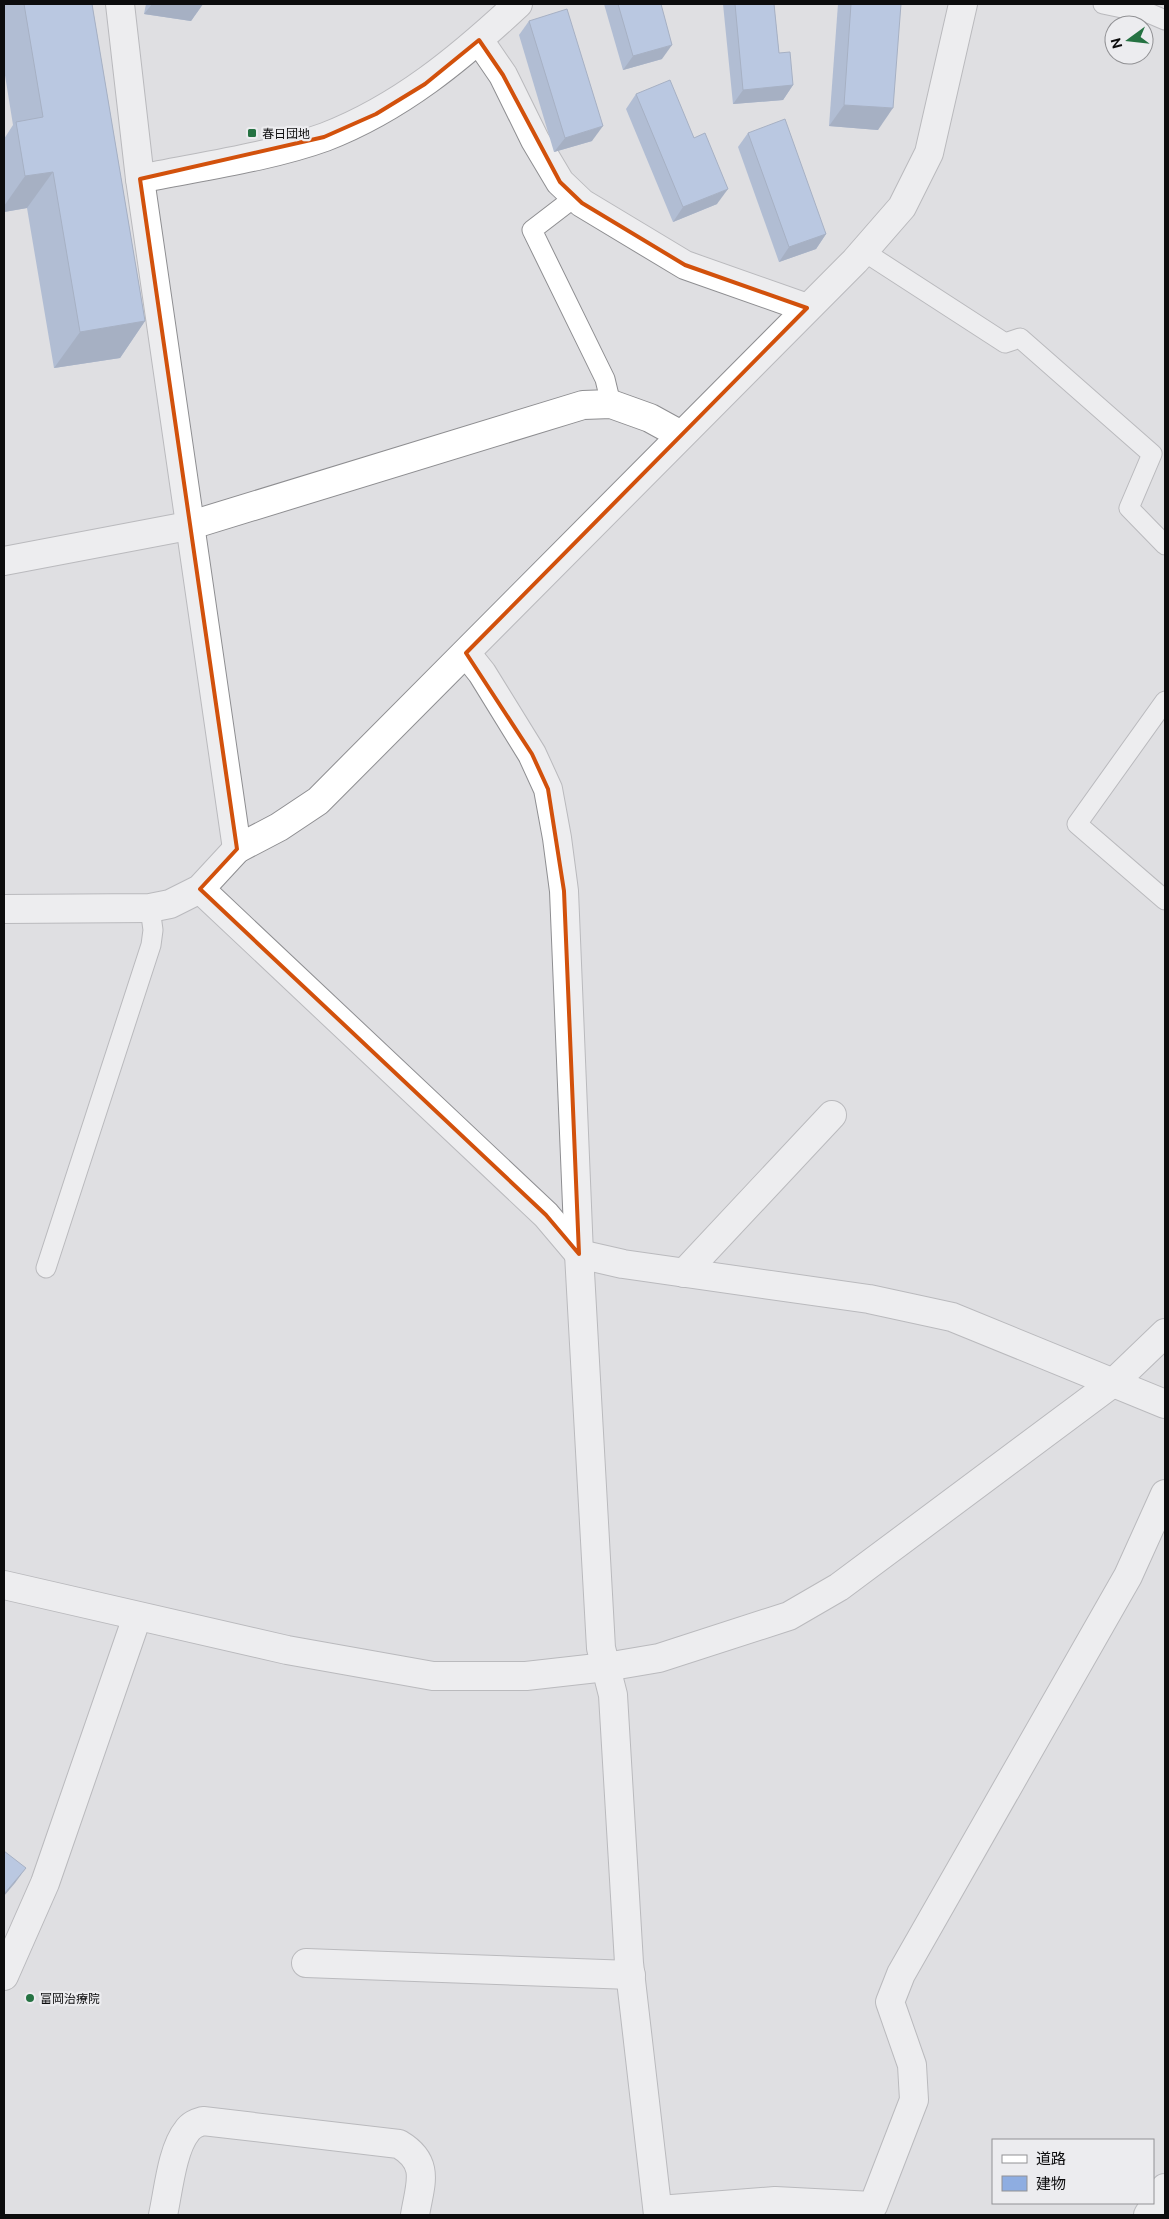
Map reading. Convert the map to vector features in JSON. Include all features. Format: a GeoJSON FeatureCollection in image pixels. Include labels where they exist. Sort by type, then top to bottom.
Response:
{"type":"FeatureCollection","features":[{"type":"Feature","properties":{"kind":"street"},"geometry":{"type":"LineString","coordinates":[[120,4],[140,178],[188,526],[237,849]]}},
{"type":"Feature","properties":{"kind":"street"},"geometry":{"type":"LineString","coordinates":[[140,178],[259,154],[324,137],[376,114],[425,84],[479,40],[518,4]]}},
{"type":"Feature","properties":{"kind":"street"},"geometry":{"type":"LineString","coordinates":[[4,909],[150,908],[170,904],[200,890],[237,849],[280,827],[318,801],[863,252],[902,207],[929,153],[963,4]]}},
{"type":"Feature","properties":{"kind":"street"},"geometry":{"type":"LineString","coordinates":[[479,40],[503,75],[535,140],[560,182],[582,203],[685,265],[807,308]]}},
{"type":"Feature","properties":{"kind":"street"},"geometry":{"type":"LineString","coordinates":[[4,561],[188,526],[583,405],[611,404],[650,418],[681,435]]}},
{"type":"Feature","properties":{"kind":"street"},"geometry":{"type":"LineString","coordinates":[[466,653],[482,673],[532,754],[548,789],[564,891],[579,1254],[601,1648],[613,1694],[631,1975],[659,2213],[775,2202],[873,2206],[914,2100],[912,2065],[890,2002],[901,1974],[1128,1576],[1165,1494]]}},
{"type":"Feature","properties":{"kind":"street"},"geometry":{"type":"LineString","coordinates":[[200,890],[546,1215],[579,1254],[623,1264],[869,1299],[952,1317],[1030,1347],[1060,1362],[1165,1404]]}},
{"type":"Feature","properties":{"kind":"street"},"geometry":{"type":"LineString","coordinates":[[684,1273],[832,1115]]}},
{"type":"Feature","properties":{"kind":"street"},"geometry":{"type":"LineString","coordinates":[[4,1585],[287,1650],[433,1676],[526,1676],[606,1667],[659,1658],[727,1637],[797,1611],[839,1587],[1114,1382],[1165,1333]]}},
{"type":"Feature","properties":{"kind":"street"},"geometry":{"type":"LineString","coordinates":[[4,1976],[45,1883],[138,1617]]}},
{"type":"Feature","properties":{"kind":"street"},"geometry":{"type":"LineString","coordinates":[[306,1963],[631,1975]]}},
{"type":"Feature","properties":{"kind":"street"},"geometry":{"type":"LineString","coordinates":[[163,2215],[179,2146],[186,2132],[194,2124],[203,2121],[398,2144],[411,2152],[420,2164],[415,2215]]}},
{"type":"Feature","properties":{"kind":"street"},"geometry":{"type":"LineString","coordinates":[[1148,2215],[1165,2188]]}},
{"type":"Feature","properties":{"kind":"lane"},"geometry":{"type":"LineString","coordinates":[[1103,4],[1151,14],[1165,20]]}},
{"type":"Feature","properties":{"kind":"lane"},"geometry":{"type":"LineString","coordinates":[[576,197],[532,230],[604,379],[611,404]]}},
{"type":"Feature","properties":{"kind":"lane"},"geometry":{"type":"LineString","coordinates":[[863,252],[1004,343],[1020,338],[1152,454],[1129,508],[1165,544]]}},
{"type":"Feature","properties":{"kind":"lane"},"geometry":{"type":"LineString","coordinates":[[1165,701],[1077,824],[1165,900]]}},
{"type":"Feature","properties":{"kind":"lane"},"geometry":{"type":"LineString","coordinates":[[46,1268],[151,945],[153,930],[150,908]]}},
{"type":"Feature","properties":{"kind":"highlighted area"},"geometry":{"type":"Polygon","coordinates":[[[479,40],[503,75],[560,182],[582,203],[685,265],[807,308],[466,653],[532,754],[548,789],[557,838],[564,891],[579,1254],[546,1215],[200,889],[237,849],[140,179],[324,137],[376,114],[425,84],[479,40]]]}},
{"type":"Feature","properties":{"kind":"building"},"geometry":{"type":"Polygon","coordinates":[[[24,4],[92,4],[145,321],[80,332],[53,172],[25,176],[16,122],[43,117],[24,4]]]}},
{"type":"Feature","properties":{"kind":"building"},"geometry":{"type":"Polygon","coordinates":[[[618,4],[661,4],[672,45],[633,56],[618,4]]]}},
{"type":"Feature","properties":{"kind":"building"},"geometry":{"type":"Polygon","coordinates":[[[735,4],[774,4],[779,53],[790,52],[793,85],[743,90],[735,4]]]}},
{"type":"Feature","properties":{"kind":"building"},"geometry":{"type":"Polygon","coordinates":[[[851,4],[901,4],[893,108],[844,105],[851,4]]]}},
{"type":"Feature","properties":{"kind":"building"},"geometry":{"type":"Polygon","coordinates":[[[567,9],[603,126],[565,138],[529,21],[567,9]]]}},
{"type":"Feature","properties":{"kind":"building"},"geometry":{"type":"Polygon","coordinates":[[[670,80],[694,138],[705,133],[728,189],[683,207],[636,94],[670,80]]]}},
{"type":"Feature","properties":{"kind":"building"},"geometry":{"type":"Polygon","coordinates":[[[785,119],[826,234],[789,247],[748,133],[785,119]]]}},
{"type":"Feature","properties":{"kind":"building"},"geometry":{"type":"Polygon","coordinates":[[[4,1851],[26,1868],[4,1894],[4,1851]]]}},
{"type":"Feature","properties":{"kind":"place","name":"春日団地"},"geometry":{"type":"Point","coordinates":[252,133]}},
{"type":"Feature","properties":{"kind":"place","name":"富岡治療院"},"geometry":{"type":"Point","coordinates":[30,1998]}}]}
